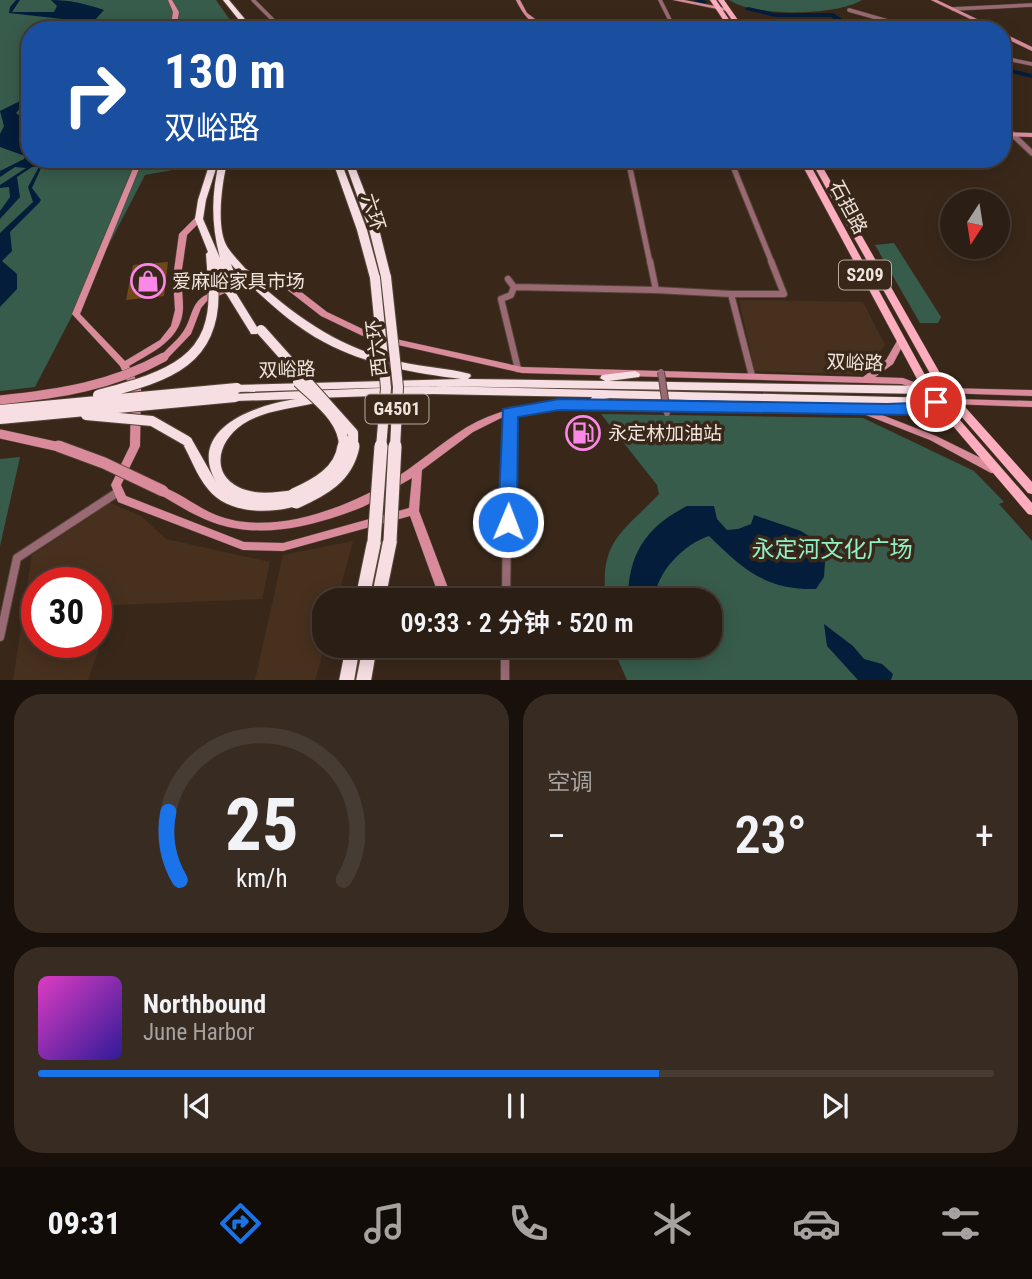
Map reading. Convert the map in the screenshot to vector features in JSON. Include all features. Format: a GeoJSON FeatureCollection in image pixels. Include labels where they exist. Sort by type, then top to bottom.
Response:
{"type":"FeatureCollection","features":[{"type":"Feature","properties":{"kind":"highway"},"geometry":{"type":"LineString","coordinates":[[226,0],[244,21]]}},
{"type":"Feature","properties":{"kind":"highway"},"geometry":{"type":"LineString","coordinates":[[232,0],[246,21]]}},
{"type":"Feature","properties":{"kind":"highway"},"geometry":{"type":"LineString","coordinates":[[213,168],[202,200],[199,219],[215,244],[284,313],[319,337],[365,356],[419,371],[513,382]]}},
{"type":"Feature","properties":{"kind":"highway"},"geometry":{"type":"LineString","coordinates":[[48,414],[153,421],[178,432],[187,441],[206,478],[225,497],[258,506],[295,498],[333,484],[343,472],[351,460],[353,433],[345,420],[258,331],[224,285],[215,244],[215,224],[223,168]]}},
{"type":"Feature","properties":{"kind":"highway","name":"六环"},"geometry":{"type":"LineString","coordinates":[[338,168],[380,277]]}},
{"type":"Feature","properties":{"kind":"highway","name":"六环"},"geometry":{"type":"LineString","coordinates":[[353,168],[374,229],[380,277]]}},
{"type":"Feature","properties":{"kind":"highway"},"geometry":{"type":"LineString","coordinates":[[59,404],[146,380],[188,358],[201,345],[214,319],[224,285],[215,244]]}},
{"type":"Feature","properties":{"kind":"highway","name":"西六环"},"geometry":{"type":"LineString","coordinates":[[380,277],[398,387],[390,541],[381,588]]}},
{"type":"Feature","properties":{"kind":"highway","name":"西六环"},"geometry":{"type":"LineString","coordinates":[[364,588],[374,542],[386,388],[380,277]]}},
{"type":"Feature","properties":{"kind":"highway"},"geometry":{"type":"LineString","coordinates":[[569,388],[635,375]]}},
{"type":"Feature","properties":{"kind":"highway","name":"双峪路"},"geometry":{"type":"LineString","coordinates":[[0,410],[236,392],[513,382],[569,388],[936,402]]}},
{"type":"Feature","properties":{"kind":"highway"},"geometry":{"type":"LineString","coordinates":[[569,388],[623,405]]}},
{"type":"Feature","properties":{"kind":"highway","name":"双峪路"},"geometry":{"type":"LineString","coordinates":[[0,419],[236,392],[368,393],[569,388],[928,390]]}},
{"type":"Feature","properties":{"kind":"highway"},"geometry":{"type":"LineString","coordinates":[[295,498],[262,497],[234,491],[220,481],[213,469],[213,456],[218,442],[230,428],[247,416],[268,408],[368,393]]}},
{"type":"Feature","properties":{"kind":"highway"},"geometry":{"type":"LineString","coordinates":[[346,680],[351,658]]}},
{"type":"Feature","properties":{"kind":"highway"},"geometry":{"type":"LineString","coordinates":[[363,680],[368,658]]}},
{"type":"Feature","properties":{"kind":"main road"},"geometry":{"type":"LineString","coordinates":[[721,4],[729,21]]}},
{"type":"Feature","properties":{"kind":"main road"},"geometry":{"type":"LineString","coordinates":[[721,4],[735,21]]}},
{"type":"Feature","properties":{"kind":"main road","name":"石担路"},"geometry":{"type":"LineString","coordinates":[[808,168],[928,390],[1032,511]]}},
{"type":"Feature","properties":{"kind":"main road","name":"石担路"},"geometry":{"type":"LineString","coordinates":[[819,168],[945,391],[1032,491]]}},
{"type":"Feature","properties":{"kind":"main road"},"geometry":{"type":"LineString","coordinates":[[928,390],[945,391]]}},
{"type":"Feature","properties":{"kind":"main road"},"geometry":{"type":"LineString","coordinates":[[936,402],[954,402]]}},
{"type":"Feature","properties":{"kind":"street"},"geometry":{"type":"LineString","coordinates":[[170,0],[176,12],[174,21]]}},
{"type":"Feature","properties":{"kind":"street"},"geometry":{"type":"LineString","coordinates":[[253,0],[274,21]]}},
{"type":"Feature","properties":{"kind":"street"},"geometry":{"type":"LineString","coordinates":[[518,0],[525,14],[535,21]]}},
{"type":"Feature","properties":{"kind":"street"},"geometry":{"type":"LineString","coordinates":[[660,0],[670,21]]}},
{"type":"Feature","properties":{"kind":"street"},"geometry":{"type":"LineString","coordinates":[[675,0],[721,4]]}},
{"type":"Feature","properties":{"kind":"street"},"geometry":{"type":"LineString","coordinates":[[931,0],[979,21]]}},
{"type":"Feature","properties":{"kind":"street"},"geometry":{"type":"LineString","coordinates":[[931,0],[973,21]]}},
{"type":"Feature","properties":{"kind":"street"},"geometry":{"type":"LineString","coordinates":[[953,9],[1032,5]]}},
{"type":"Feature","properties":{"kind":"street"},"geometry":{"type":"LineString","coordinates":[[849,10],[883,21]]}},
{"type":"Feature","properties":{"kind":"street"},"geometry":{"type":"LineString","coordinates":[[865,15],[887,21]]}},
{"type":"Feature","properties":{"kind":"street"},"geometry":{"type":"LineString","coordinates":[[1011,38],[1032,48]]}},
{"type":"Feature","properties":{"kind":"street"},"geometry":{"type":"LineString","coordinates":[[1011,59],[1032,64]]}},
{"type":"Feature","properties":{"kind":"street"},"geometry":{"type":"LineString","coordinates":[[1012,134],[1032,135]]}},
{"type":"Feature","properties":{"kind":"street"},"geometry":{"type":"LineString","coordinates":[[1012,134],[1032,153]]}},
{"type":"Feature","properties":{"kind":"street"},"geometry":{"type":"LineString","coordinates":[[136,168],[76,314],[124,365],[136,389],[135,446],[116,485],[122,499],[243,546],[283,547],[414,511]]}},
{"type":"Feature","properties":{"kind":"street"},"geometry":{"type":"LineString","coordinates":[[630,168],[656,290]]}},
{"type":"Feature","properties":{"kind":"street"},"geometry":{"type":"LineString","coordinates":[[514,287],[784,294],[734,168]]}},
{"type":"Feature","properties":{"kind":"street"},"geometry":{"type":"LineString","coordinates":[[124,365],[163,342],[175,326],[178,310],[177,278],[183,234],[199,219]]}},
{"type":"Feature","properties":{"kind":"street"},"geometry":{"type":"LineString","coordinates":[[177,278],[224,285]]}},
{"type":"Feature","properties":{"kind":"street"},"geometry":{"type":"LineString","coordinates":[[508,279],[514,287]]}},
{"type":"Feature","properties":{"kind":"street","name":"双峪路"},"geometry":{"type":"LineString","coordinates":[[224,285],[272,280],[288,286],[324,314],[370,336],[518,369],[903,382],[928,390]]}},
{"type":"Feature","properties":{"kind":"street"},"geometry":{"type":"LineString","coordinates":[[0,400],[86,390],[133,375],[177,346],[188,332],[197,307],[224,285]]}},
{"type":"Feature","properties":{"kind":"street"},"geometry":{"type":"LineString","coordinates":[[514,287],[511,295],[501,299],[518,369]]}},
{"type":"Feature","properties":{"kind":"street"},"geometry":{"type":"LineString","coordinates":[[731,294],[752,376]]}},
{"type":"Feature","properties":{"kind":"street"},"geometry":{"type":"LineString","coordinates":[[859,380],[868,379],[884,368],[896,354],[901,341]]}},
{"type":"Feature","properties":{"kind":"street"},"geometry":{"type":"LineString","coordinates":[[661,372],[667,413]]}},
{"type":"Feature","properties":{"kind":"street"},"geometry":{"type":"LineString","coordinates":[[945,391],[1032,393]]}},
{"type":"Feature","properties":{"kind":"street"},"geometry":{"type":"LineString","coordinates":[[0,434],[56,444],[117,467],[200,513],[230,524],[265,527],[299,523],[367,500],[418,472],[471,430],[509,413],[559,404],[860,410],[915,409],[936,402]]}},
{"type":"Feature","properties":{"kind":"street"},"geometry":{"type":"LineString","coordinates":[[954,402],[1032,404]]}},
{"type":"Feature","properties":{"kind":"street"},"geometry":{"type":"LineString","coordinates":[[860,410],[933,438],[995,470]]}},
{"type":"Feature","properties":{"kind":"street"},"geometry":{"type":"LineString","coordinates":[[506,588],[509,413]]}},
{"type":"Feature","properties":{"kind":"street"},"geometry":{"type":"LineString","coordinates":[[418,472],[414,511],[442,588]]}},
{"type":"Feature","properties":{"kind":"street"},"geometry":{"type":"LineString","coordinates":[[0,637],[17,558],[118,492]]}},
{"type":"Feature","properties":{"kind":"street"},"geometry":{"type":"LineString","coordinates":[[505,658],[505,680]]}},
{"type":"Feature","properties":{"kind":"shaded area"},"geometry":{"type":"Polygon","coordinates":[[[739,300],[863,302],[885,345],[862,375],[755,371],[739,300]]]}},
{"type":"Feature","properties":{"kind":"shaded area"},"geometry":{"type":"Polygon","coordinates":[[[110,503],[141,516],[166,539],[270,562],[262,599],[114,605],[112,611],[112,567],[30,567],[32,555],[110,503]]]}},
{"type":"Feature","properties":{"kind":"shaded area"},"geometry":{"type":"Polygon","coordinates":[[[353,541],[340,588],[312,588],[312,658],[321,658],[315,680],[255,680],[283,555],[353,541]]]}},
{"type":"Feature","properties":{"kind":"shaded area"},"geometry":{"type":"Polygon","coordinates":[[[21,627],[21,658],[96,658],[88,680],[13,680],[21,627]]]}},
{"type":"Feature","properties":{"kind":"green space"},"geometry":{"type":"Polygon","coordinates":[[[0,0],[216,0],[231,21],[21,21],[21,168],[184,168],[145,175],[35,387],[0,391],[0,0]]]}},
{"type":"Feature","properties":{"kind":"green space"},"geometry":{"type":"Polygon","coordinates":[[[729,0],[862,0],[815,12],[775,12],[741,6],[729,0]]]}},
{"type":"Feature","properties":{"kind":"green space"},"geometry":{"type":"Polygon","coordinates":[[[894,243],[941,317],[938,323],[920,323],[875,245],[894,243]]]}},
{"type":"Feature","properties":{"kind":"green space","name":"永定河文化广场"},"geometry":{"type":"Polygon","coordinates":[[[601,414],[863,418],[974,471],[1004,502],[999,504],[1032,541],[1032,680],[627,680],[617,658],[722,658],[722,588],[605,588],[606,564],[610,551],[624,529],[659,494],[657,485],[601,414]]]}},
{"type":"Feature","properties":{"kind":"green space"},"geometry":{"type":"Polygon","coordinates":[[[20,457],[0,546],[0,459],[20,457]]]}},
{"type":"Feature","properties":{"kind":"water"},"geometry":{"type":"Polygon","coordinates":[[[16,0],[20,0],[12,12],[54,12],[57,6],[51,0],[104,10],[94,21],[80,21],[9,13],[16,0]]]}},
{"type":"Feature","properties":{"kind":"water"},"geometry":{"type":"Polygon","coordinates":[[[21,100],[21,107],[16,113],[21,117],[21,155],[0,147],[0,134],[4,126],[0,111],[21,100]]]}},
{"type":"Feature","properties":{"kind":"water"},"geometry":{"type":"Polygon","coordinates":[[[21,160],[21,168],[15,167],[0,177],[0,171],[21,160]]]}},
{"type":"Feature","properties":{"kind":"water"},"geometry":{"type":"Polygon","coordinates":[[[26,168],[30,168],[17,177],[20,197],[0,219],[0,211],[10,197],[9,187],[0,188],[0,185],[26,168]]]}},
{"type":"Feature","properties":{"kind":"water"},"geometry":{"type":"Polygon","coordinates":[[[38,168],[41,168],[32,188],[41,200],[10,232],[12,251],[2,261],[17,274],[17,289],[0,307],[0,233],[33,202],[28,187],[38,168]]]}},
{"type":"Feature","properties":{"kind":"water"},"geometry":{"type":"Polygon","coordinates":[[[687,506],[714,506],[717,519],[727,530],[751,524],[754,515],[801,531],[826,547],[824,577],[816,589],[783,586],[744,568],[709,536],[681,553],[665,570],[657,588],[629,588],[631,569],[642,544],[660,523],[687,506]]]}},
{"type":"Feature","properties":{"kind":"water"},"geometry":{"type":"Polygon","coordinates":[[[824,624],[853,646],[864,659],[882,664],[893,674],[891,680],[858,680],[827,646],[824,624]]]}},
{"type":"Feature","properties":{"kind":"building","name":"爱麻峪家具市场"},"geometry":{"type":"Polygon","coordinates":[[[168,262],[164,296],[126,300],[133,265],[168,262]]]}},
{"type":"Feature","properties":{"kind":"waterway"},"geometry":{"type":"LineString","coordinates":[[696,0],[704,2]]}},
{"type":"Feature","properties":{"kind":"waterway"},"geometry":{"type":"LineString","coordinates":[[748,9],[775,15],[833,15],[842,21]]}},
{"type":"Feature","properties":{"kind":"waterway"},"geometry":{"type":"LineString","coordinates":[[1011,71],[1032,76]]}},
{"type":"Feature","properties":{"kind":"place","name":"爱麻峪家具市场"},"geometry":{"type":"Point","coordinates":[148,281]}},
{"type":"Feature","properties":{"kind":"place","name":"永定林加油站"},"geometry":{"type":"Point","coordinates":[583,433]}},
{"type":"Feature","properties":{"kind":"route"},"geometry":{"type":"LineString","coordinates":[[508,522],[509,413],[559,404],[887,410],[915,409],[936,402]]}}]}
